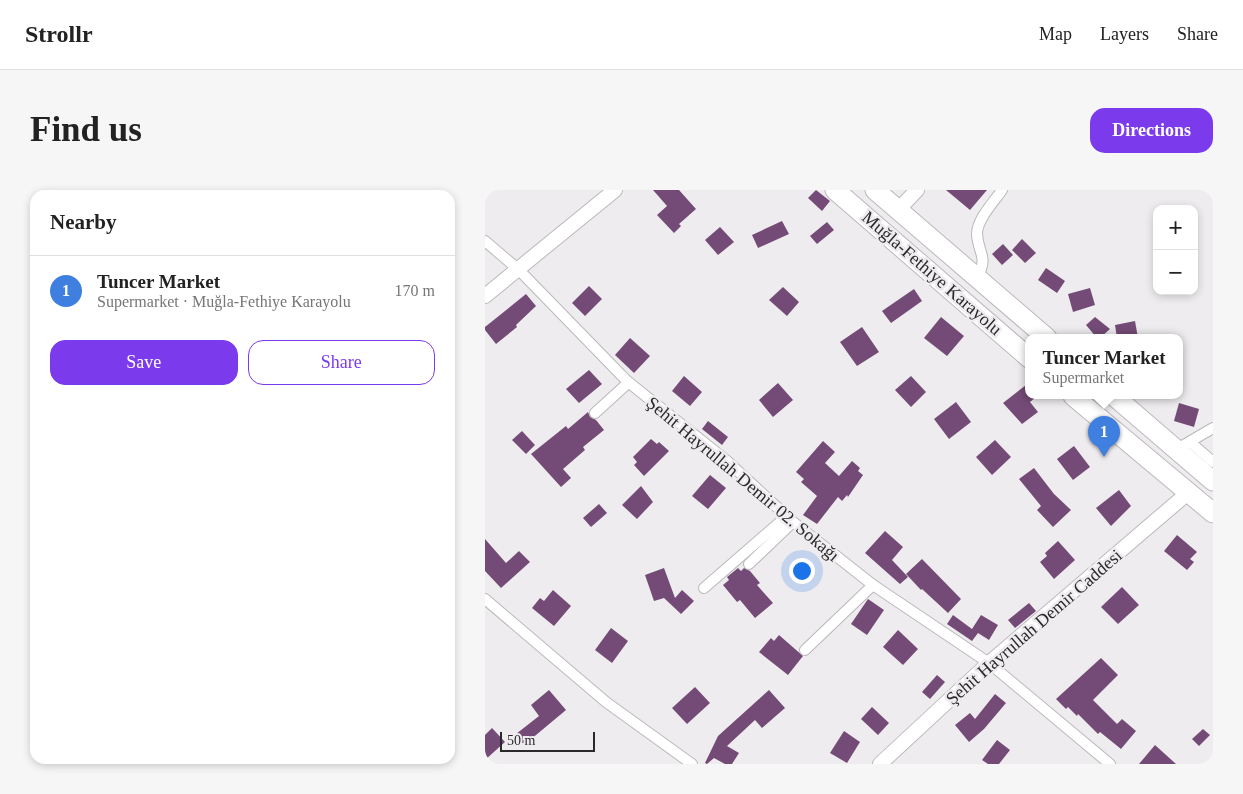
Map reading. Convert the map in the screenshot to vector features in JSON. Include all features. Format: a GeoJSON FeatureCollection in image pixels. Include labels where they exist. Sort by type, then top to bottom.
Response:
{"type":"FeatureCollection","features":[{"type":"Feature","properties":{"kind":"highway","name":"Muğla-Fethiye Karayolu"},"geometry":{"type":"LineString","coordinates":[[835,190],[1025,355]]}},
{"type":"Feature","properties":{"kind":"highway","name":"Muğla-Fethiye Karayolu"},"geometry":{"type":"LineString","coordinates":[[875,190],[1042,334]]}},
{"type":"Feature","properties":{"kind":"highway"},"geometry":{"type":"LineString","coordinates":[[1076,399],[1123,440],[1213,513]]}},
{"type":"Feature","properties":{"kind":"highway"},"geometry":{"type":"LineString","coordinates":[[1118,399],[1183,446],[1213,481]]}},
{"type":"Feature","properties":{"kind":"street"},"geometry":{"type":"LineString","coordinates":[[485,296],[615,190]]}},
{"type":"Feature","properties":{"kind":"street"},"geometry":{"type":"LineString","coordinates":[[898,210],[917,190]]}},
{"type":"Feature","properties":{"kind":"street"},"geometry":{"type":"LineString","coordinates":[[977,278],[983,266],[984,258],[977,234],[978,226],[1002,190]]}},
{"type":"Feature","properties":{"kind":"street","name":"Şehit Hayrullah Demir 02. Sokağı"},"geometry":{"type":"LineString","coordinates":[[485,241],[519,270],[629,383],[727,461],[790,519],[873,585],[989,663],[1110,764]]}},
{"type":"Feature","properties":{"kind":"street"},"geometry":{"type":"LineString","coordinates":[[595,413],[629,383]]}},
{"type":"Feature","properties":{"kind":"street"},"geometry":{"type":"LineString","coordinates":[[1183,446],[1213,428]]}},
{"type":"Feature","properties":{"kind":"street"},"geometry":{"type":"LineString","coordinates":[[1183,446],[1213,462]]}},
{"type":"Feature","properties":{"kind":"street","name":"Şehit Hayrullah Demir Caddesi"},"geometry":{"type":"LineString","coordinates":[[880,764],[989,663],[1189,492]]}},
{"type":"Feature","properties":{"kind":"street"},"geometry":{"type":"LineString","coordinates":[[749,564],[790,519]]}},
{"type":"Feature","properties":{"kind":"street"},"geometry":{"type":"LineString","coordinates":[[704,588],[790,519]]}},
{"type":"Feature","properties":{"kind":"street"},"geometry":{"type":"LineString","coordinates":[[805,650],[873,585]]}},
{"type":"Feature","properties":{"kind":"street"},"geometry":{"type":"LineString","coordinates":[[485,599],[606,702],[692,764]]}},
{"type":"Feature","properties":{"kind":"building"},"geometry":{"type":"Polygon","coordinates":[[[653,190],[679,190],[696,209],[679,224],[681,226],[674,233],[657,215],[667,206],[653,190]]]}},
{"type":"Feature","properties":{"kind":"building"},"geometry":{"type":"Polygon","coordinates":[[[816,190],[830,201],[822,211],[808,198],[816,190]]]}},
{"type":"Feature","properties":{"kind":"building"},"geometry":{"type":"Polygon","coordinates":[[[946,190],[987,190],[970,210],[946,190]]]}},
{"type":"Feature","properties":{"kind":"building"},"geometry":{"type":"Polygon","coordinates":[[[782,221],[789,234],[758,248],[752,235],[782,221]]]}},
{"type":"Feature","properties":{"kind":"building"},"geometry":{"type":"Polygon","coordinates":[[[827,222],[834,230],[817,244],[810,236],[827,222]]]}},
{"type":"Feature","properties":{"kind":"building"},"geometry":{"type":"Polygon","coordinates":[[[720,227],[734,242],[718,255],[705,240],[720,227]]]}},
{"type":"Feature","properties":{"kind":"building"},"geometry":{"type":"Polygon","coordinates":[[[1022,239],[1036,253],[1025,263],[1012,250],[1022,239]]]}},
{"type":"Feature","properties":{"kind":"building"},"geometry":{"type":"Polygon","coordinates":[[[1003,244],[1013,255],[1002,265],[992,254],[1003,244]]]}},
{"type":"Feature","properties":{"kind":"building"},"geometry":{"type":"Polygon","coordinates":[[[1046,268],[1065,281],[1057,293],[1038,280],[1046,268]]]}},
{"type":"Feature","properties":{"kind":"building"},"geometry":{"type":"Polygon","coordinates":[[[589,286],[602,299],[585,316],[572,303],[589,286]]]}},
{"type":"Feature","properties":{"kind":"building"},"geometry":{"type":"Polygon","coordinates":[[[783,287],[799,302],[787,316],[769,300],[783,287]]]}},
{"type":"Feature","properties":{"kind":"building"},"geometry":{"type":"Polygon","coordinates":[[[1090,288],[1095,305],[1073,312],[1068,294],[1090,288]]]}},
{"type":"Feature","properties":{"kind":"building"},"geometry":{"type":"Polygon","coordinates":[[[914,289],[922,301],[891,323],[882,311],[914,289]]]}},
{"type":"Feature","properties":{"kind":"building"},"geometry":{"type":"Polygon","coordinates":[[[526,294],[536,306],[516,325],[517,327],[496,344],[485,330],[485,327],[526,294]]]}},
{"type":"Feature","properties":{"kind":"building"},"geometry":{"type":"Polygon","coordinates":[[[941,317],[964,336],[947,356],[924,338],[941,317]]]}},
{"type":"Feature","properties":{"kind":"building"},"geometry":{"type":"Polygon","coordinates":[[[1095,317],[1110,329],[1104,334],[1094,334],[1086,325],[1095,317]]]}},
{"type":"Feature","properties":{"kind":"building"},"geometry":{"type":"Polygon","coordinates":[[[1135,321],[1137,334],[1116,334],[1115,325],[1135,321]]]}},
{"type":"Feature","properties":{"kind":"building"},"geometry":{"type":"Polygon","coordinates":[[[862,327],[879,352],[857,366],[840,342],[862,327]]]}},
{"type":"Feature","properties":{"kind":"building"},"geometry":{"type":"Polygon","coordinates":[[[630,338],[650,356],[634,373],[615,355],[630,338]]]}},
{"type":"Feature","properties":{"kind":"building"},"geometry":{"type":"Polygon","coordinates":[[[589,370],[602,384],[579,403],[566,389],[589,370]]]}},
{"type":"Feature","properties":{"kind":"building"},"geometry":{"type":"Polygon","coordinates":[[[684,376],[702,392],[690,406],[672,391],[684,376]]]}},
{"type":"Feature","properties":{"kind":"building"},"geometry":{"type":"Polygon","coordinates":[[[911,376],[926,392],[911,407],[895,390],[911,376]]]}},
{"type":"Feature","properties":{"kind":"building"},"geometry":{"type":"Polygon","coordinates":[[[778,383],[793,400],[773,417],[759,400],[778,383]]]}},
{"type":"Feature","properties":{"kind":"building"},"geometry":{"type":"Polygon","coordinates":[[[1025,386],[1025,399],[1034,399],[1030,402],[1038,412],[1022,424],[1003,403],[1025,386]]]}},
{"type":"Feature","properties":{"kind":"building"},"geometry":{"type":"Polygon","coordinates":[[[956,402],[971,422],[949,439],[934,419],[956,402]]]}},
{"type":"Feature","properties":{"kind":"building"},"geometry":{"type":"Polygon","coordinates":[[[1179,403],[1199,409],[1194,427],[1174,421],[1179,403]]]}},
{"type":"Feature","properties":{"kind":"building"},"geometry":{"type":"Polygon","coordinates":[[[588,412],[590,417],[596,420],[604,430],[583,447],[585,450],[563,469],[571,478],[561,487],[531,454],[566,426],[568,429],[588,412]]]}},
{"type":"Feature","properties":{"kind":"building"},"geometry":{"type":"Polygon","coordinates":[[[708,421],[728,437],[722,445],[702,429],[708,421]]]}},
{"type":"Feature","properties":{"kind":"building"},"geometry":{"type":"Polygon","coordinates":[[[522,431],[535,445],[526,454],[512,440],[522,431]]]}},
{"type":"Feature","properties":{"kind":"building"},"geometry":{"type":"Polygon","coordinates":[[[651,439],[657,444],[659,442],[669,451],[644,476],[634,465],[637,462],[633,457],[651,439]]]}},
{"type":"Feature","properties":{"kind":"building"},"geometry":{"type":"Polygon","coordinates":[[[995,440],[1011,457],[992,475],[976,457],[995,440]]]}},
{"type":"Feature","properties":{"kind":"building"},"geometry":{"type":"Polygon","coordinates":[[[823,441],[835,452],[825,463],[839,476],[852,461],[860,468],[858,471],[863,475],[848,497],[847,495],[842,501],[838,497],[817,524],[803,515],[817,496],[801,482],[804,479],[796,472],[823,441]]]}},
{"type":"Feature","properties":{"kind":"building"},"geometry":{"type":"Polygon","coordinates":[[[1074,446],[1090,467],[1073,480],[1057,459],[1074,446]]]}},
{"type":"Feature","properties":{"kind":"building"},"geometry":{"type":"Polygon","coordinates":[[[1034,468],[1054,494],[1071,510],[1053,527],[1037,510],[1041,506],[1019,479],[1034,468]]]}},
{"type":"Feature","properties":{"kind":"building"},"geometry":{"type":"Polygon","coordinates":[[[710,475],[726,488],[708,509],[692,496],[710,475]]]}},
{"type":"Feature","properties":{"kind":"building"},"geometry":{"type":"Polygon","coordinates":[[[641,486],[653,502],[637,519],[622,505],[641,486]]]}},
{"type":"Feature","properties":{"kind":"building"},"geometry":{"type":"Polygon","coordinates":[[[1119,490],[1131,506],[1111,526],[1096,508],[1119,490]]]}},
{"type":"Feature","properties":{"kind":"building"},"geometry":{"type":"Polygon","coordinates":[[[599,504],[607,513],[591,527],[583,518],[599,504]]]}},
{"type":"Feature","properties":{"kind":"building"},"geometry":{"type":"Polygon","coordinates":[[[885,531],[903,547],[892,560],[908,577],[900,584],[865,553],[885,531]]]}},
{"type":"Feature","properties":{"kind":"building"},"geometry":{"type":"Polygon","coordinates":[[[1177,535],[1197,552],[1190,559],[1194,562],[1187,570],[1164,551],[1177,535]]]}},
{"type":"Feature","properties":{"kind":"building"},"geometry":{"type":"Polygon","coordinates":[[[485,539],[506,563],[519,551],[530,562],[501,588],[485,571],[485,539]]]}},
{"type":"Feature","properties":{"kind":"building"},"geometry":{"type":"Polygon","coordinates":[[[1058,541],[1075,560],[1054,579],[1040,562],[1047,556],[1045,553],[1058,541]]]}},
{"type":"Feature","properties":{"kind":"building"},"geometry":{"type":"Polygon","coordinates":[[[922,559],[961,599],[948,613],[921,590],[906,574],[922,559]]]}},
{"type":"Feature","properties":{"kind":"building"},"geometry":{"type":"Polygon","coordinates":[[[664,568],[675,598],[682,590],[694,601],[681,614],[664,598],[654,601],[645,575],[664,568]]]}},
{"type":"Feature","properties":{"kind":"building"},"geometry":{"type":"Polygon","coordinates":[[[738,568],[741,571],[744,568],[750,571],[760,583],[757,585],[773,603],[755,618],[740,600],[737,602],[723,585],[729,580],[727,577],[738,568]]]}},
{"type":"Feature","properties":{"kind":"building"},"geometry":{"type":"Polygon","coordinates":[[[1122,587],[1139,605],[1118,624],[1101,607],[1122,587]]]}},
{"type":"Feature","properties":{"kind":"building"},"geometry":{"type":"Polygon","coordinates":[[[553,590],[571,606],[554,626],[532,608],[540,598],[544,601],[553,590]]]}},
{"type":"Feature","properties":{"kind":"building"},"geometry":{"type":"Polygon","coordinates":[[[868,599],[884,610],[867,635],[851,624],[868,599]]]}},
{"type":"Feature","properties":{"kind":"building"},"geometry":{"type":"Polygon","coordinates":[[[1029,603],[1036,611],[1015,628],[1008,620],[1029,603]]]}},
{"type":"Feature","properties":{"kind":"building"},"geometry":{"type":"Polygon","coordinates":[[[953,615],[972,629],[981,615],[998,625],[989,640],[978,633],[972,641],[947,624],[953,615]]]}},
{"type":"Feature","properties":{"kind":"building"},"geometry":{"type":"Polygon","coordinates":[[[611,628],[628,641],[612,663],[595,650],[611,628]]]}},
{"type":"Feature","properties":{"kind":"building"},"geometry":{"type":"Polygon","coordinates":[[[898,630],[918,649],[903,665],[883,647],[898,630]]]}},
{"type":"Feature","properties":{"kind":"building"},"geometry":{"type":"Polygon","coordinates":[[[779,635],[803,656],[788,675],[759,652],[771,638],[774,641],[779,635]]]}},
{"type":"Feature","properties":{"kind":"building"},"geometry":{"type":"Polygon","coordinates":[[[1101,658],[1118,675],[1093,700],[1117,724],[1122,719],[1136,731],[1121,749],[1100,732],[1098,734],[1078,714],[1077,716],[1068,707],[1066,709],[1056,699],[1101,658]]]}},
{"type":"Feature","properties":{"kind":"building"},"geometry":{"type":"Polygon","coordinates":[[[937,675],[945,682],[930,699],[922,692],[937,675]]]}},
{"type":"Feature","properties":{"kind":"building"},"geometry":{"type":"Polygon","coordinates":[[[695,687],[710,703],[687,724],[672,708],[695,687]]]}},
{"type":"Feature","properties":{"kind":"building"},"geometry":{"type":"Polygon","coordinates":[[[549,690],[566,710],[524,745],[516,734],[539,716],[531,705],[549,690]]]}},
{"type":"Feature","properties":{"kind":"building"},"geometry":{"type":"Polygon","coordinates":[[[769,690],[785,708],[762,728],[755,720],[727,746],[739,753],[732,764],[725,764],[714,758],[707,764],[705,763],[718,736],[769,690]]]}},
{"type":"Feature","properties":{"kind":"building"},"geometry":{"type":"Polygon","coordinates":[[[995,694],[1006,703],[984,729],[969,742],[955,725],[970,713],[975,719],[995,694]]]}},
{"type":"Feature","properties":{"kind":"building"},"geometry":{"type":"Polygon","coordinates":[[[872,707],[889,723],[878,735],[861,719],[872,707]]]}},
{"type":"Feature","properties":{"kind":"building"},"geometry":{"type":"Polygon","coordinates":[[[492,728],[505,742],[485,760],[485,735],[492,728]]]}},
{"type":"Feature","properties":{"kind":"building"},"geometry":{"type":"Polygon","coordinates":[[[1203,729],[1210,735],[1199,746],[1192,739],[1203,729]]]}},
{"type":"Feature","properties":{"kind":"building"},"geometry":{"type":"Polygon","coordinates":[[[844,731],[860,742],[847,763],[830,753],[844,731]]]}},
{"type":"Feature","properties":{"kind":"building"},"geometry":{"type":"Polygon","coordinates":[[[997,740],[1010,750],[999,764],[988,764],[982,760],[997,740]]]}},
{"type":"Feature","properties":{"kind":"building"},"geometry":{"type":"Polygon","coordinates":[[[1155,745],[1176,764],[1139,764],[1155,745]]]}},
{"type":"Feature","properties":{"kind":"place","name":"Tuncer Market"},"geometry":{"type":"Point","coordinates":[1104,457]}}]}
